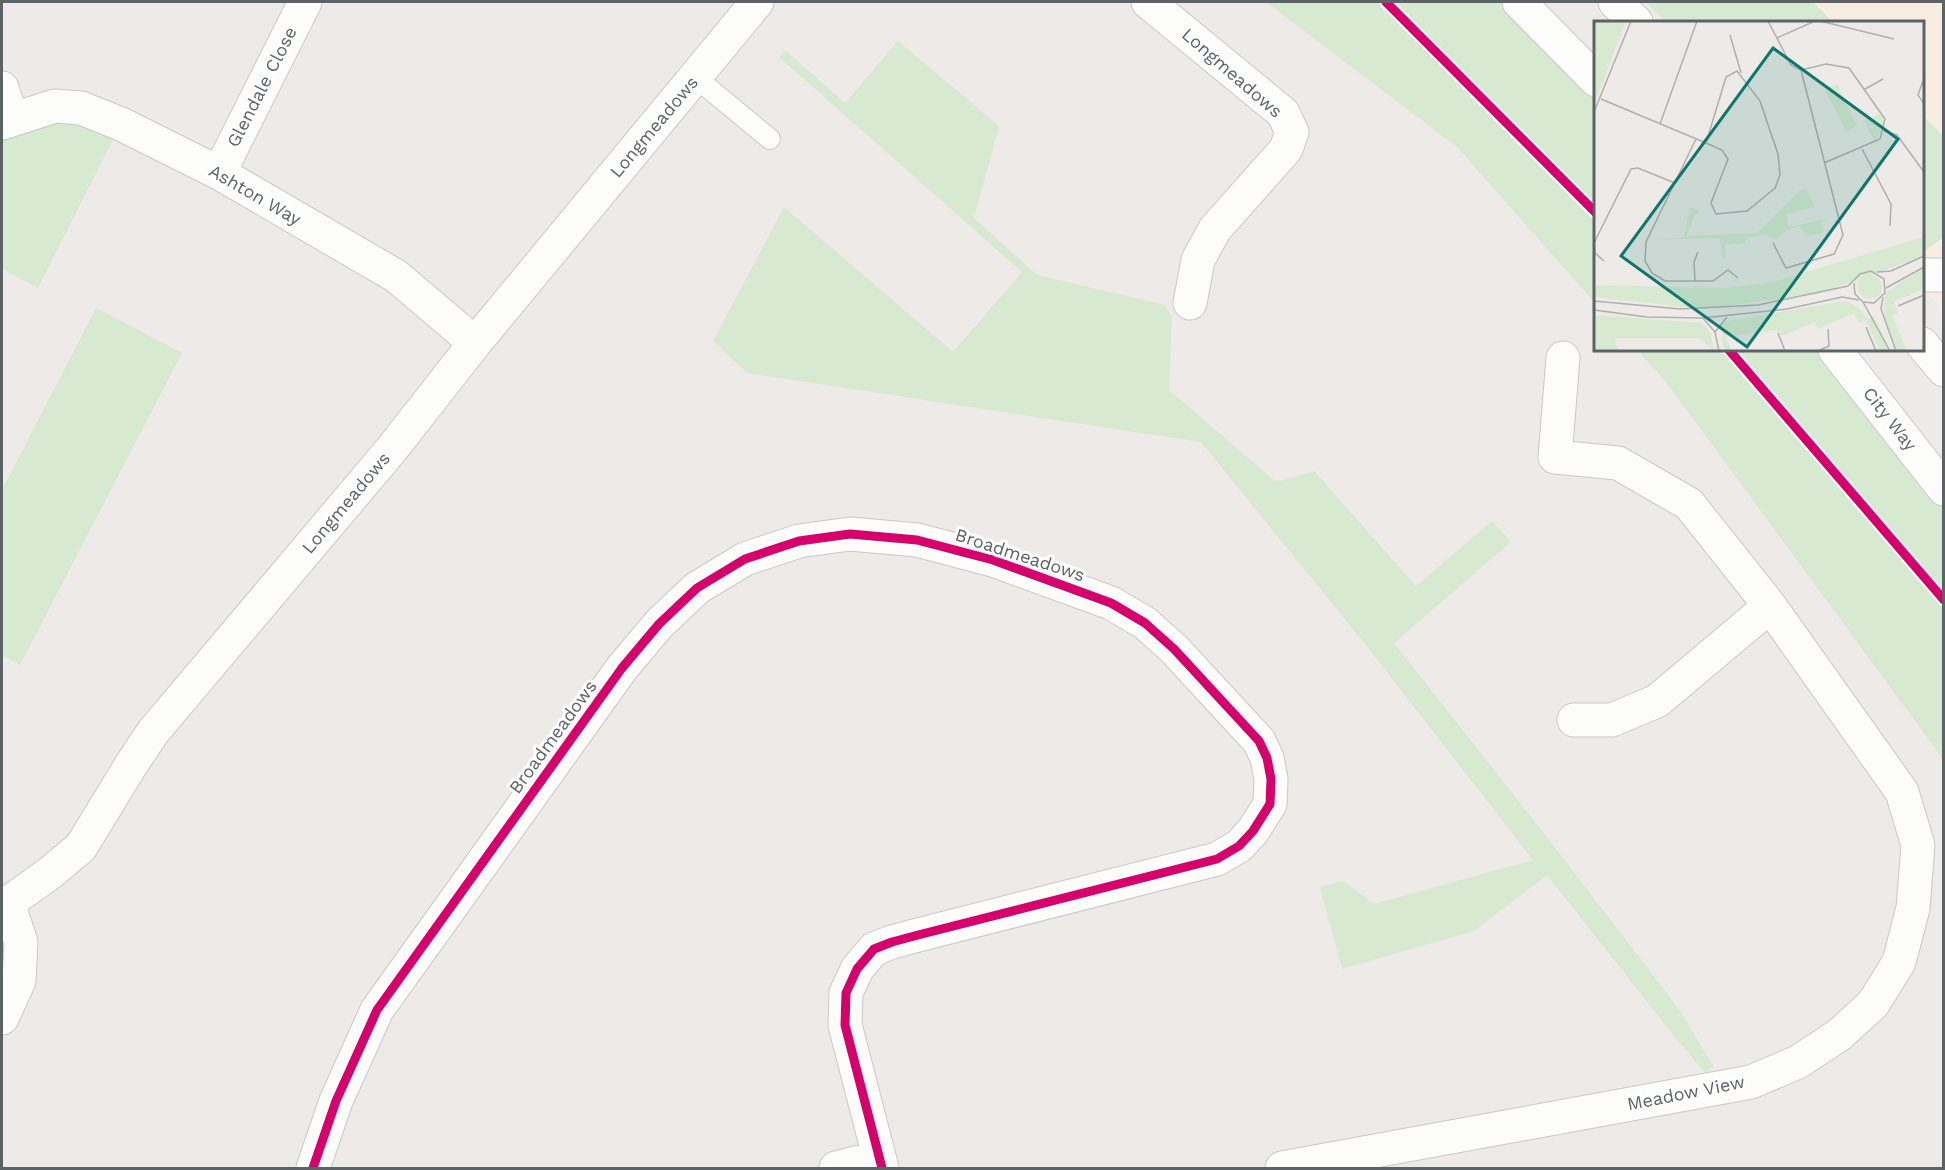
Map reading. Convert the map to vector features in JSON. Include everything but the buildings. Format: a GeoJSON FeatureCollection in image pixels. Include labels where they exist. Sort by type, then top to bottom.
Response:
{"type":"FeatureCollection","features":[{"type":"Feature","properties":{"kind":"street","name":"Glendale Close"},"geometry":{"type":"LineString","coordinates":[[219,173],[305,2]]}},
{"type":"Feature","properties":{"kind":"street","name":"Longmeadows"},"geometry":{"type":"LineString","coordinates":[[2,1018],[19,981],[21,942],[5,898],[50,873],[81,847],[153,732],[390,450],[475,343],[757,2]]}},
{"type":"Feature","properties":{"kind":"street","name":"Longmeadows"},"geometry":{"type":"LineString","coordinates":[[1148,2],[1283,113],[1292,132],[1286,149],[1215,229],[1198,260],[1190,303]]}},
{"type":"Feature","properties":{"kind":"street"},"geometry":{"type":"LineString","coordinates":[[1520,2],[1594,78]]}},
{"type":"Feature","properties":{"kind":"street"},"geometry":{"type":"LineString","coordinates":[[1615,2],[1635,21]]}},
{"type":"Feature","properties":{"kind":"street"},"geometry":{"type":"LineString","coordinates":[[2,88],[7,121]]}},
{"type":"Feature","properties":{"kind":"street","name":"Ashton Way"},"geometry":{"type":"LineString","coordinates":[[7,121],[55,106],[81,108],[121,124],[219,173],[396,276],[475,343]]}},
{"type":"Feature","properties":{"kind":"street"},"geometry":{"type":"LineString","coordinates":[[1924,275],[1944,275]]}},
{"type":"Feature","properties":{"kind":"street"},"geometry":{"type":"LineString","coordinates":[[1924,345],[1944,370]]}},
{"type":"Feature","properties":{"kind":"street","name":"City Way"},"geometry":{"type":"LineString","coordinates":[[1836,351],[1944,489]]}},
{"type":"Feature","properties":{"kind":"street","name":"Meadow View"},"geometry":{"type":"LineString","coordinates":[[1282,1168],[1750,1082],[1798,1062],[1839,1035],[1873,1004],[1899,962],[1913,908],[1918,845],[1902,792],[1770,606],[1689,504],[1618,463],[1556,457],[1563,357]]}},
{"type":"Feature","properties":{"kind":"street","name":"Broadmeadows"},"geometry":{"type":"LineString","coordinates":[[313,1168],[336,1101],[377,1010],[622,668],[659,624],[697,588],[745,559],[799,541],[850,534],[917,540],[993,560],[1111,603],[1145,623],[1174,649],[1259,741],[1267,758],[1271,779],[1270,804],[1253,831],[1239,846],[1217,859],[918,935],[874,949],[857,969],[846,993],[845,1025],[881,1162],[836,1168]]}},
{"type":"Feature","properties":{"kind":"street"},"geometry":{"type":"LineString","coordinates":[[1574,720],[1612,720],[1658,701],[1770,606]]}},
{"type":"Feature","properties":{"kind":"lane"},"geometry":{"type":"LineString","coordinates":[[695,77],[770,139]]}},
{"type":"Feature","properties":{"kind":"shaded area"},"geometry":{"type":"Polygon","coordinates":[[[1646,2],[1943,2],[1943,311],[1925,288],[1924,280],[1924,21],[1665,21],[1646,2]]]}},
{"type":"Feature","properties":{"kind":"green space"},"geometry":{"type":"Polygon","coordinates":[[[1266,2],[1519,2],[1594,79],[1594,302],[1457,147],[1266,2]]]}},
{"type":"Feature","properties":{"kind":"green space"},"geometry":{"type":"Polygon","coordinates":[[[1646,2],[1813,2],[1832,21],[1665,21],[1646,2]]]}},
{"type":"Feature","properties":{"kind":"green space"},"geometry":{"type":"Polygon","coordinates":[[[898,41],[999,126],[974,218],[1037,275],[1165,305],[1172,318],[1169,390],[1276,482],[1314,471],[1416,586],[1492,521],[1511,542],[1394,643],[1679,1009],[1714,1067],[1705,1073],[1547,875],[1474,931],[1342,969],[1320,887],[1343,881],[1374,904],[1533,860],[1369,649],[1201,442],[747,373],[713,341],[784,207],[953,352],[1022,272],[779,57],[785,50],[845,103],[898,41]]]}},
{"type":"Feature","properties":{"kind":"green space"},"geometry":{"type":"Polygon","coordinates":[[[1924,117],[1944,137],[1943,238],[1924,251],[1924,117]]]}},
{"type":"Feature","properties":{"kind":"green space"},"geometry":{"type":"Polygon","coordinates":[[[12,119],[121,124],[38,288],[2,269],[2,123],[12,119]]]}},
{"type":"Feature","properties":{"kind":"green space"},"geometry":{"type":"Polygon","coordinates":[[[96,308],[182,353],[20,665],[2,655],[2,490],[96,308]]]}},
{"type":"Feature","properties":{"kind":"green space"},"geometry":{"type":"Polygon","coordinates":[[[1638,351],[1836,351],[1943,489],[1943,759],[1666,382],[1638,351]]]}},
{"type":"Feature","properties":{"kind":"cycle path"},"geometry":{"type":"LineString","coordinates":[[1386,2],[1594,211]]}},
{"type":"Feature","properties":{"kind":"cycle path"},"geometry":{"type":"LineString","coordinates":[[1730,351],[1944,600]]}},
{"type":"Feature","properties":{"kind":"cycle path"},"geometry":{"type":"LineString","coordinates":[[313,1168],[336,1101],[377,1010],[622,668],[659,624],[697,588],[745,559],[799,541],[850,534],[917,540],[993,560],[1111,603],[1145,623],[1174,649],[1259,741],[1267,758],[1271,779],[1270,804],[1253,831],[1239,846],[1217,859],[918,935],[874,949],[857,969],[846,993],[845,1025],[882,1168]]}}]}
